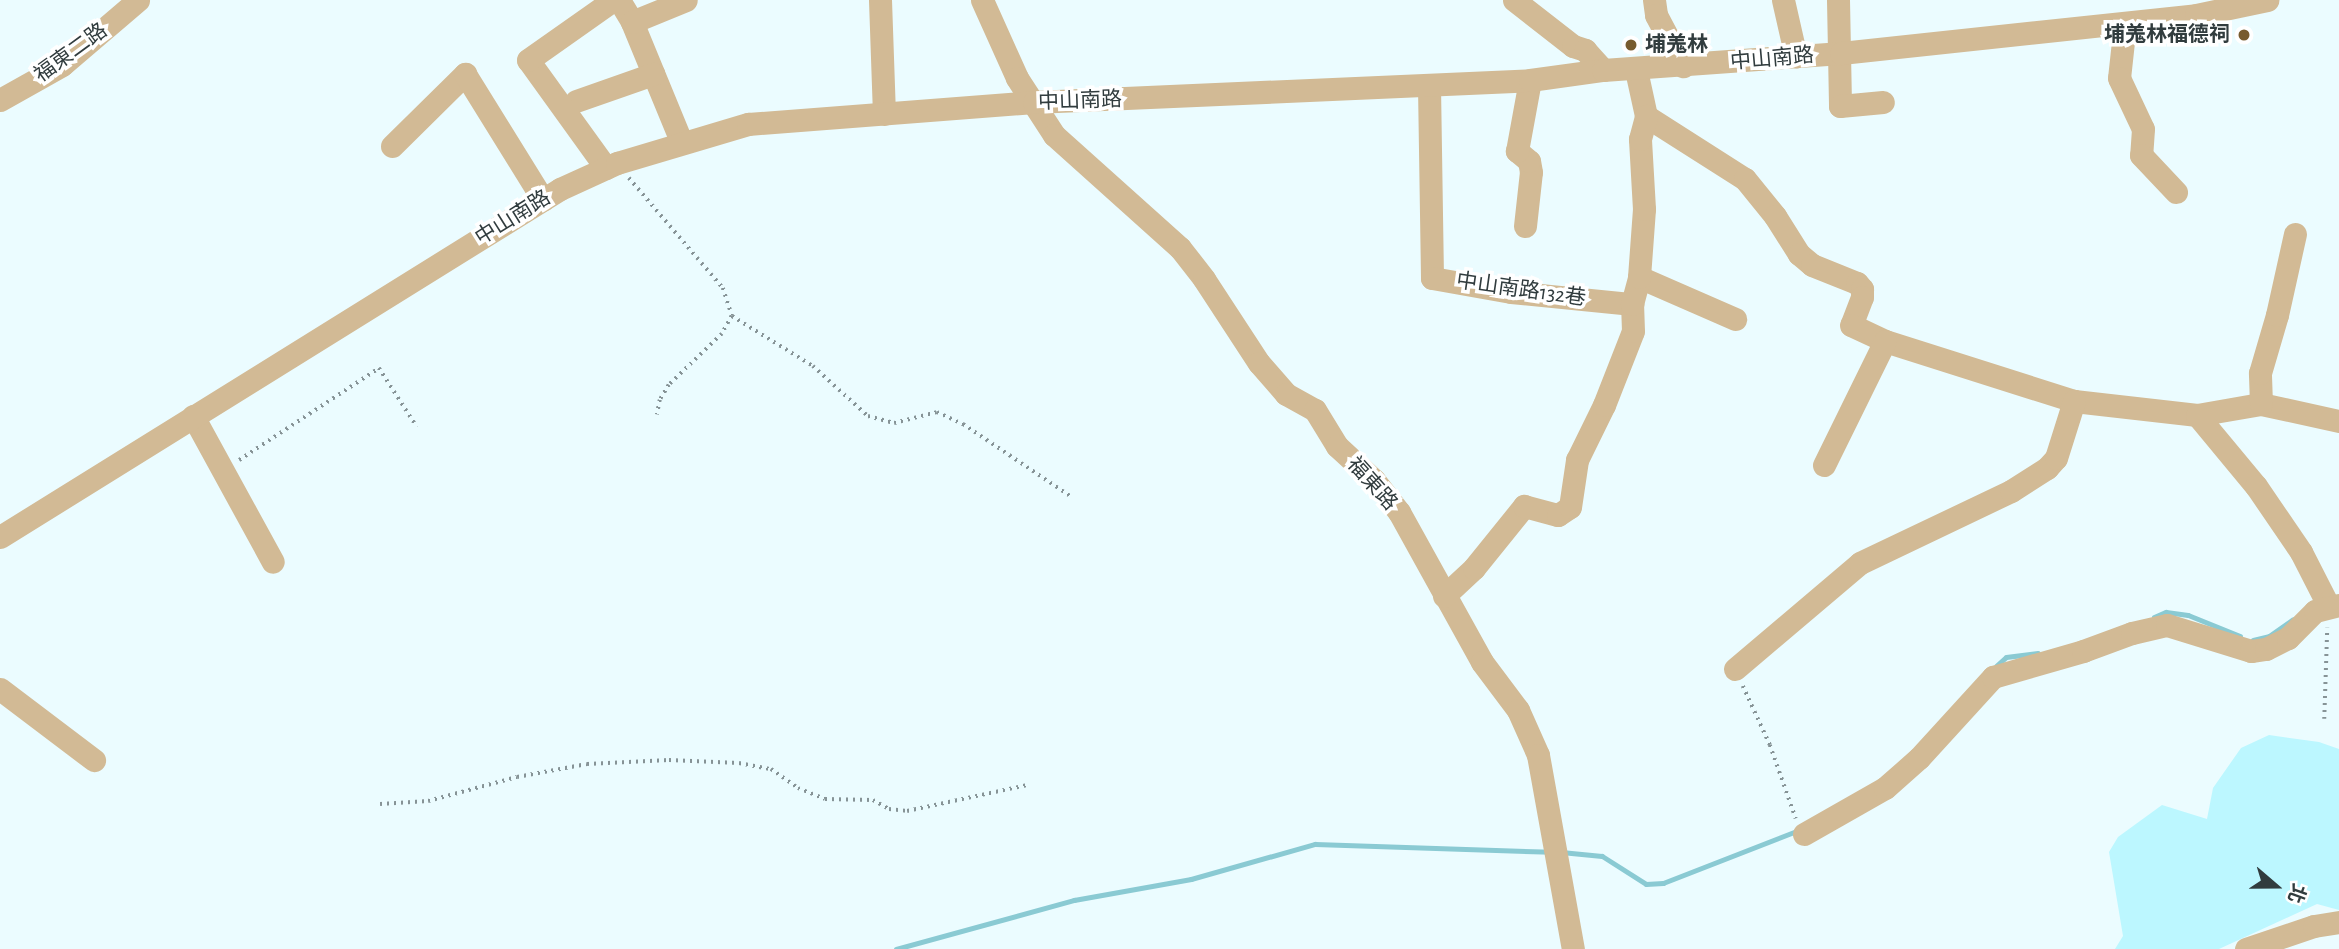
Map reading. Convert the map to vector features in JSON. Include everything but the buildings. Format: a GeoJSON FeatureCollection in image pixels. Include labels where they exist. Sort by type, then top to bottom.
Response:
{"type":"FeatureCollection","features":[{"type":"Feature","properties":{"kind":"street","name":"福東二路"},"geometry":{"type":"LineString","coordinates":[[0,100],[62,65],[138,0]]}},
{"type":"Feature","properties":{"kind":"street"},"geometry":{"type":"LineString","coordinates":[[612,166],[527,60],[613,0]]}},
{"type":"Feature","properties":{"kind":"street"},"geometry":{"type":"LineString","coordinates":[[619,0],[632,22],[681,141]]}},
{"type":"Feature","properties":{"kind":"street"},"geometry":{"type":"LineString","coordinates":[[632,22],[686,0]]}},
{"type":"Feature","properties":{"kind":"street"},"geometry":{"type":"LineString","coordinates":[[880,0],[884,114]]}},
{"type":"Feature","properties":{"kind":"street","name":"福東路"},"geometry":{"type":"LineString","coordinates":[[982,0],[1017,78],[1054,135],[1180,248],[1212,289],[1259,363],[1286,394],[1315,410],[1336,446],[1374,480],[1399,512],[1482,662],[1518,710],[1538,755],[1573,949]]}},
{"type":"Feature","properties":{"kind":"street"},"geometry":{"type":"LineString","coordinates":[[1514,0],[1565,41],[1586,50],[1603,71]]}},
{"type":"Feature","properties":{"kind":"street"},"geometry":{"type":"LineString","coordinates":[[1654,0],[1656,15],[1683,66]]}},
{"type":"Feature","properties":{"kind":"street"},"geometry":{"type":"LineString","coordinates":[[1783,0],[1796,57]]}},
{"type":"Feature","properties":{"kind":"street"},"geometry":{"type":"LineString","coordinates":[[1838,0],[1840,106],[1883,102]]}},
{"type":"Feature","properties":{"kind":"street","name":"中山南路"},"geometry":{"type":"LineString","coordinates":[[1,535],[543,200],[612,166],[681,141],[748,124],[1034,102],[1530,80],[1603,71],[1841,53],[2125,23],[2196,15],[2267,0]]}},
{"type":"Feature","properties":{"kind":"street"},"geometry":{"type":"LineString","coordinates":[[2125,23],[2119,79],[2143,129],[2141,155],[2176,192]]}},
{"type":"Feature","properties":{"kind":"street"},"geometry":{"type":"LineString","coordinates":[[1444,596],[1474,568],[1524,506],[1558,515],[1570,507],[1577,460],[1604,405],[1633,331],[1632,304],[1639,277],[1644,209],[1640,139],[1646,116],[1636,70]]}},
{"type":"Feature","properties":{"kind":"street"},"geometry":{"type":"LineString","coordinates":[[392,146],[465,74],[543,200]]}},
{"type":"Feature","properties":{"kind":"street"},"geometry":{"type":"LineString","coordinates":[[576,101],[653,74]]}},
{"type":"Feature","properties":{"kind":"street"},"geometry":{"type":"LineString","coordinates":[[1525,226],[1531,172],[1529,161],[1517,151],[1530,80]]}},
{"type":"Feature","properties":{"kind":"street","name":"中山南路132巷"},"geometry":{"type":"LineString","coordinates":[[1429,86],[1432,278],[1511,292],[1632,304]]}},
{"type":"Feature","properties":{"kind":"street"},"geometry":{"type":"LineString","coordinates":[[1646,116],[1745,179],[1775,216],[1799,254],[1812,265],[1857,282],[1862,289],[1862,297],[1851,326],[1885,341],[2074,401],[2197,415],[2261,404],[2339,421]]}},
{"type":"Feature","properties":{"kind":"street"},"geometry":{"type":"LineString","coordinates":[[2261,404],[2260,373],[2277,315],[2295,234]]}},
{"type":"Feature","properties":{"kind":"street"},"geometry":{"type":"LineString","coordinates":[[1639,277],[1735,319]]}},
{"type":"Feature","properties":{"kind":"street"},"geometry":{"type":"LineString","coordinates":[[1824,465],[1885,341]]}},
{"type":"Feature","properties":{"kind":"street"},"geometry":{"type":"LineString","coordinates":[[1735,669],[1860,563],[2011,491],[2047,468],[2056,458],[2074,401]]}},
{"type":"Feature","properties":{"kind":"street"},"geometry":{"type":"LineString","coordinates":[[1799,824],[1885,788],[1919,758],[1993,677],[2083,651],[2132,633],[2167,625],[2251,652],[2266,649],[2288,638],[2315,611],[2334,605],[2256,486],[2197,415]]}},
{"type":"Feature","properties":{"kind":"street"},"geometry":{"type":"LineString","coordinates":[[192,416],[274,562]]}},
{"type":"Feature","properties":{"kind":"street"},"geometry":{"type":"LineString","coordinates":[[0,688],[94,760]]}},
{"type":"Feature","properties":{"kind":"street"},"geometry":{"type":"LineString","coordinates":[[2246,949],[2314,926],[2339,922]]}},
{"type":"Feature","properties":{"kind":"path"},"geometry":{"type":"LineString","coordinates":[[612,166],[723,288],[732,316],[813,366],[868,415],[894,423],[937,412],[963,424],[1070,496]]}},
{"type":"Feature","properties":{"kind":"path"},"geometry":{"type":"LineString","coordinates":[[657,415],[660,400],[668,385],[722,334],[732,316]]}},
{"type":"Feature","properties":{"kind":"path"},"geometry":{"type":"LineString","coordinates":[[222,471],[379,368],[417,427]]}},
{"type":"Feature","properties":{"kind":"path"},"geometry":{"type":"LineString","coordinates":[[2324,719],[2334,605]]}},
{"type":"Feature","properties":{"kind":"path"},"geometry":{"type":"LineString","coordinates":[[1735,669],[1770,745],[1799,824]]}},
{"type":"Feature","properties":{"kind":"path"},"geometry":{"type":"LineString","coordinates":[[380,804],[428,801],[517,777],[587,765],[669,760],[739,763],[771,769],[798,788],[825,799],[873,800],[889,809],[907,811],[1027,785]]}},
{"type":"Feature","properties":{"kind":"shaded area"},"geometry":{"type":"Polygon","coordinates":[[[2269,735],[2319,742],[2339,749],[2339,910],[2317,904],[2219,949],[2115,949],[2123,936],[2109,852],[2118,837],[2162,805],[2207,819],[2213,788],[2241,748],[2269,735]]]}},
{"type":"Feature","properties":{"kind":"waterway"},"geometry":{"type":"LineString","coordinates":[[2154,617],[2166,612],[2188,615],[2240,636]]}},
{"type":"Feature","properties":{"kind":"waterway"},"geometry":{"type":"LineString","coordinates":[[2253,640],[2269,636],[2293,619]]}},
{"type":"Feature","properties":{"kind":"waterway"},"geometry":{"type":"LineString","coordinates":[[1996,666],[2006,657],[2038,653]]}},
{"type":"Feature","properties":{"kind":"waterway"},"geometry":{"type":"LineString","coordinates":[[1561,852],[1602,856],[1646,884],[1663,883],[1799,830]]}},
{"type":"Feature","properties":{"kind":"waterway"},"geometry":{"type":"LineString","coordinates":[[896,949],[1074,900],[1191,879],[1315,844],[1551,852]]}},
{"type":"Feature","properties":{"kind":"place","name":"埔羗林福德祠"},"geometry":{"type":"Point","coordinates":[2244,35]}},
{"type":"Feature","properties":{"kind":"place","name":"埔羗林"},"geometry":{"type":"Point","coordinates":[1631,45]}}]}
